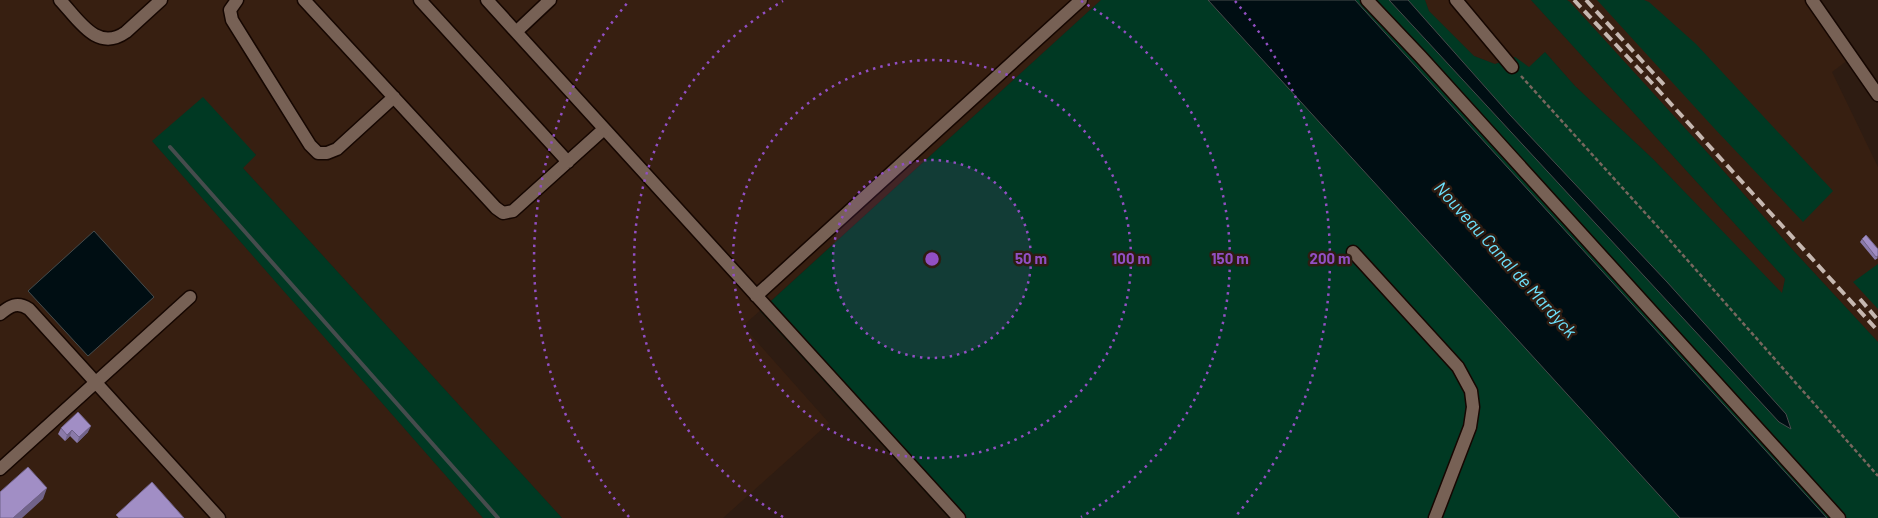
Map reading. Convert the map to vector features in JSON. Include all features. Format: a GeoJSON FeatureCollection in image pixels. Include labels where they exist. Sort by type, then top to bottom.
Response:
{"type":"FeatureCollection","features":[{"type":"Feature","properties":{"kind":"street"},"geometry":{"type":"LineString","coordinates":[[60,0],[92,34],[108,39],[120,36],[126,32],[161,0]]}},
{"type":"Feature","properties":{"kind":"street"},"geometry":{"type":"LineString","coordinates":[[237,0],[230,10],[232,20],[310,145],[318,153],[327,153],[337,149],[394,97]]}},
{"type":"Feature","properties":{"kind":"street"},"geometry":{"type":"LineString","coordinates":[[304,0],[496,208],[503,213],[513,211],[604,129]]}},
{"type":"Feature","properties":{"kind":"street"},"geometry":{"type":"LineString","coordinates":[[420,0],[568,162]]}},
{"type":"Feature","properties":{"kind":"street"},"geometry":{"type":"LineString","coordinates":[[487,0],[959,518]]}},
{"type":"Feature","properties":{"kind":"street"},"geometry":{"type":"LineString","coordinates":[[516,32],[550,0]]}},
{"type":"Feature","properties":{"kind":"street"},"geometry":{"type":"LineString","coordinates":[[760,301],[1081,0]]}},
{"type":"Feature","properties":{"kind":"street"},"geometry":{"type":"LineString","coordinates":[[1367,0],[1421,57],[1839,518]]}},
{"type":"Feature","properties":{"kind":"street"},"geometry":{"type":"LineString","coordinates":[[1456,0],[1512,67]]}},
{"type":"Feature","properties":{"kind":"street"},"geometry":{"type":"LineString","coordinates":[[1812,0],[1878,95]]}},
{"type":"Feature","properties":{"kind":"street"},"geometry":{"type":"LineString","coordinates":[[1353,252],[1458,367],[1470,390],[1473,407],[1470,427],[1435,518]]}},
{"type":"Feature","properties":{"kind":"street"},"geometry":{"type":"LineString","coordinates":[[0,469],[190,297]]}},
{"type":"Feature","properties":{"kind":"street"},"geometry":{"type":"LineString","coordinates":[[0,314],[14,305],[20,304],[26,307],[219,518]]}},
{"type":"Feature","properties":{"kind":"path"},"geometry":{"type":"LineString","coordinates":[[1512,67],[1673,244],[1878,476]]}},
{"type":"Feature","properties":{"kind":"shaded area"},"geometry":{"type":"Polygon","coordinates":[[[0,0],[1101,0],[743,326],[829,423],[723,518],[562,518],[243,168],[256,154],[153,142],[483,518],[0,518],[0,0]]]}},
{"type":"Feature","properties":{"kind":"shaded area"},"geometry":{"type":"Polygon","coordinates":[[[1425,0],[1531,0],[1785,279],[1782,294],[1653,159],[1575,86],[1545,52],[1529,68],[1515,57],[1495,64],[1474,56],[1429,11],[1425,0]]]}},
{"type":"Feature","properties":{"kind":"shaded area"},"geometry":{"type":"Polygon","coordinates":[[[1567,0],[1806,0],[1848,60],[1832,72],[1878,167],[1878,342],[1792,249],[1705,150],[1567,0]]]}},
{"type":"Feature","properties":{"kind":"green space"},"geometry":{"type":"Polygon","coordinates":[[[1101,0],[1208,0],[1680,518],[949,518],[760,311],[1101,0]]]}},
{"type":"Feature","properties":{"kind":"green space"},"geometry":{"type":"Polygon","coordinates":[[[1355,0],[1389,0],[1779,422],[1791,428],[1786,414],[1667,282],[1510,115],[1408,0],[1425,0],[1429,11],[1474,56],[1495,64],[1515,57],[1529,67],[1545,52],[1575,86],[1653,159],[1782,293],[1785,279],[1531,0],[1567,0],[1570,2],[1878,342],[1878,518],[1827,518],[1355,0]]]}},
{"type":"Feature","properties":{"kind":"green space"},"geometry":{"type":"Polygon","coordinates":[[[1597,0],[1644,0],[1649,2],[1696,44],[1833,191],[1803,222],[1597,0]]]}},
{"type":"Feature","properties":{"kind":"green space"},"geometry":{"type":"Polygon","coordinates":[[[203,97],[256,155],[243,168],[562,518],[483,518],[152,141],[203,97]]]}},
{"type":"Feature","properties":{"kind":"green space"},"geometry":{"type":"Polygon","coordinates":[[[1878,264],[1878,309],[1853,282],[1878,264]]]}},
{"type":"Feature","properties":{"kind":"water","name":"Nouveau Canal de Mardyck"},"geometry":{"type":"Polygon","coordinates":[[[1208,0],[1355,0],[1827,518],[1680,518],[1208,0]]]}},
{"type":"Feature","properties":{"kind":"water"},"geometry":{"type":"Polygon","coordinates":[[[1389,0],[1408,0],[1510,115],[1667,282],[1786,414],[1791,429],[1779,422],[1389,0]]]}},
{"type":"Feature","properties":{"kind":"water"},"geometry":{"type":"Polygon","coordinates":[[[94,231],[154,297],[88,356],[28,291],[94,231]]]}},
{"type":"Feature","properties":{"kind":"building"},"geometry":{"type":"Polygon","coordinates":[[[1866,235],[1878,249],[1878,256],[1876,257],[1862,239],[1866,235]]]}},
{"type":"Feature","properties":{"kind":"building"},"geometry":{"type":"Polygon","coordinates":[[[78,412],[91,426],[79,437],[72,430],[67,435],[61,428],[78,412]]]}},
{"type":"Feature","properties":{"kind":"building"},"geometry":{"type":"Polygon","coordinates":[[[28,467],[47,488],[13,518],[0,518],[0,492],[28,467]]]}},
{"type":"Feature","properties":{"kind":"building"},"geometry":{"type":"Polygon","coordinates":[[[152,482],[184,518],[119,518],[116,515],[152,482]]]}},
{"type":"Feature","properties":{"kind":"waterway"},"geometry":{"type":"LineString","coordinates":[[170,147],[498,518]]}},
{"type":"Feature","properties":{"kind":"railway"},"geometry":{"type":"LineString","coordinates":[[1574,0],[1878,331]]}},
{"type":"Feature","properties":{"kind":"railway"},"geometry":{"type":"LineString","coordinates":[[1586,0],[1666,87]]}},
{"type":"Feature","properties":{"kind":"railway"},"geometry":{"type":"LineString","coordinates":[[1860,299],[1878,320]]}}]}
